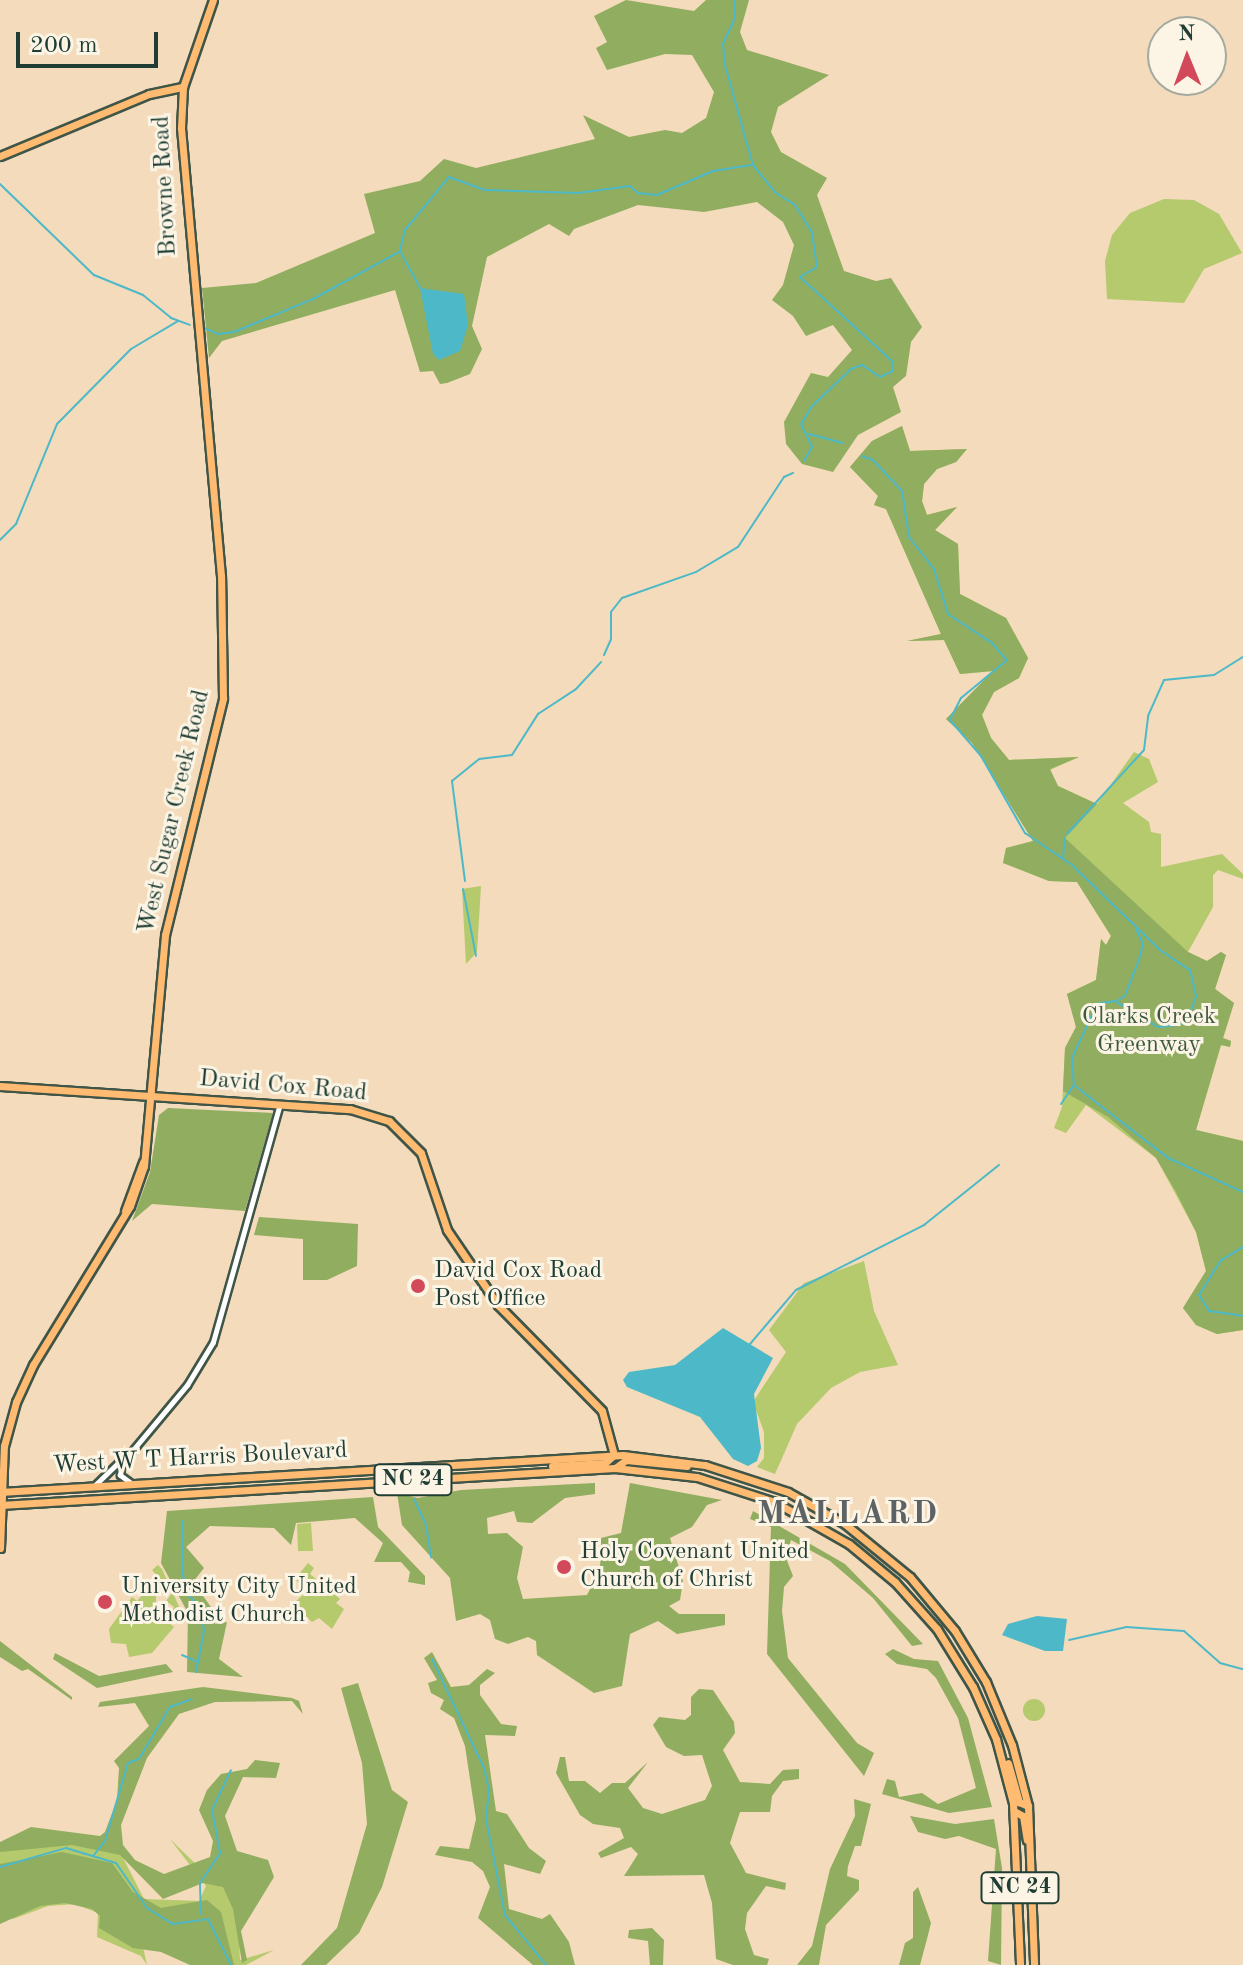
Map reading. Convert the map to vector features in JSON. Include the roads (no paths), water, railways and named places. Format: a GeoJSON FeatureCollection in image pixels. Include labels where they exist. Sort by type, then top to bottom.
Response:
{"type":"FeatureCollection","features":[{"type":"Feature","properties":{"kind":"main road","name":"Browne Road"},"geometry":{"type":"LineString","coordinates":[[195,327],[181,128],[183,87],[213,0]]}},
{"type":"Feature","properties":{"kind":"main road"},"geometry":{"type":"LineString","coordinates":[[0,156],[59,127],[149,94],[183,87]]}},
{"type":"Feature","properties":{"kind":"main road","name":"West Sugar Creek Road"},"geometry":{"type":"LineString","coordinates":[[0,1548],[6,1436],[24,1382],[125,1211],[143,1162],[167,924],[211,763],[224,690],[221,576],[195,327]]}},
{"type":"Feature","properties":{"kind":"main road","name":"David Cox Road"},"geometry":{"type":"LineString","coordinates":[[0,1086],[368,1112],[408,1136],[427,1166],[453,1239],[510,1320],[602,1411],[614,1455]]}},
{"type":"Feature","properties":{"kind":"main road"},"geometry":{"type":"LineString","coordinates":[[500,1474],[605,1463],[614,1455]]}},
{"type":"Feature","properties":{"kind":"main road","name":"West W T Harris Boulevard"},"geometry":{"type":"LineString","coordinates":[[1,1492],[614,1455],[671,1459],[733,1472],[836,1519],[920,1587],[986,1682],[1012,1745],[1028,1806],[1034,1965]]}},
{"type":"Feature","properties":{"kind":"main road"},"geometry":{"type":"LineString","coordinates":[[615,1468],[626,1460],[733,1472]]}},
{"type":"Feature","properties":{"kind":"main road","name":"West W T Harris Boulevard"},"geometry":{"type":"LineString","coordinates":[[1,1505],[615,1468],[679,1474],[742,1489],[790,1509],[849,1544],[895,1582],[937,1629],[973,1687],[996,1739],[1014,1811],[1020,1965]]}},
{"type":"Feature","properties":{"kind":"main road"},"geometry":{"type":"LineString","coordinates":[[996,1739],[1019,1802],[1028,1806]]}},
{"type":"Feature","properties":{"kind":"main road"},"geometry":{"type":"LineString","coordinates":[[1014,1811],[1023,1816],[1032,1862]]}},
{"type":"Feature","properties":{"kind":"street"},"geometry":{"type":"LineString","coordinates":[[94,1486],[126,1456],[187,1385],[213,1342],[279,1107]]}},
{"type":"Feature","properties":{"kind":"street"},"geometry":{"type":"LineString","coordinates":[[126,1456],[120,1472],[131,1483]]}},
{"type":"Feature","properties":{"kind":"water"},"geometry":{"type":"Polygon","coordinates":[[[420,288],[464,294],[468,325],[460,351],[439,360],[433,354],[420,288]]]}},
{"type":"Feature","properties":{"kind":"water"},"geometry":{"type":"Polygon","coordinates":[[[723,1328],[773,1358],[754,1394],[761,1448],[757,1461],[748,1466],[733,1459],[700,1417],[627,1387],[623,1380],[629,1372],[675,1365],[723,1328]]]}},
{"type":"Feature","properties":{"kind":"water"},"geometry":{"type":"Polygon","coordinates":[[[1037,1616],[1067,1619],[1063,1651],[1045,1651],[1002,1635],[1008,1624],[1037,1616]]]}},
{"type":"Feature","properties":{"kind":"waterway"},"geometry":{"type":"LineString","coordinates":[[734,0],[735,18],[723,44],[725,65],[753,165],[776,193],[795,205],[812,232],[817,267],[800,277],[893,362],[893,371],[880,377],[862,365],[851,369],[812,406],[801,424],[812,447],[804,461]]}},
{"type":"Feature","properties":{"kind":"waterway"},"geometry":{"type":"LineString","coordinates":[[420,288],[400,251],[405,230],[449,177],[485,190],[578,193],[630,186],[638,193],[657,195],[713,171],[752,165]]}},
{"type":"Feature","properties":{"kind":"waterway"},"geometry":{"type":"LineString","coordinates":[[0,184],[94,275],[143,295],[171,318],[190,325]]}},
{"type":"Feature","properties":{"kind":"waterway"},"geometry":{"type":"LineString","coordinates":[[200,326],[218,334],[234,332],[313,299],[399,252]]}},
{"type":"Feature","properties":{"kind":"waterway"},"geometry":{"type":"LineString","coordinates":[[0,540],[16,524],[57,424],[131,349],[178,321]]}},
{"type":"Feature","properties":{"kind":"waterway"},"geometry":{"type":"LineString","coordinates":[[809,434],[843,443]]}},
{"type":"Feature","properties":{"kind":"waterway"},"geometry":{"type":"LineString","coordinates":[[862,456],[873,460],[902,491],[909,537],[934,569],[948,614],[992,643],[1007,660],[961,698],[950,720],[981,756],[1025,833],[1072,865],[1160,950],[1190,970],[1196,996],[1188,1019],[1178,1025],[1158,1027],[1115,1001],[1097,1004],[1072,1058],[1074,1086]]}},
{"type":"Feature","properties":{"kind":"waterway"},"geometry":{"type":"LineString","coordinates":[[604,655],[611,639],[611,612],[622,598],[696,572],[738,547],[784,477],[793,473]]}},
{"type":"Feature","properties":{"kind":"waterway"},"geometry":{"type":"LineString","coordinates":[[1067,834],[1144,750],[1148,716],[1164,680],[1214,675],[1243,657]]}},
{"type":"Feature","properties":{"kind":"waterway"},"geometry":{"type":"LineString","coordinates":[[465,881],[452,781],[479,759],[512,755],[538,714],[576,689],[601,662]]}},
{"type":"Feature","properties":{"kind":"waterway"},"geometry":{"type":"LineString","coordinates":[[1063,859],[1065,838]]}},
{"type":"Feature","properties":{"kind":"waterway"},"geometry":{"type":"LineString","coordinates":[[463,889],[476,956]]}},
{"type":"Feature","properties":{"kind":"waterway"},"geometry":{"type":"LineString","coordinates":[[1118,1000],[1125,996],[1139,960],[1143,944],[1136,929]]}},
{"type":"Feature","properties":{"kind":"waterway"},"geometry":{"type":"LineString","coordinates":[[1061,1104],[1073,1086]]}},
{"type":"Feature","properties":{"kind":"waterway"},"geometry":{"type":"LineString","coordinates":[[1075,1086],[1168,1158],[1243,1192]]}},
{"type":"Feature","properties":{"kind":"waterway"},"geometry":{"type":"LineString","coordinates":[[750,1344],[796,1290],[924,1225],[999,1165]]}},
{"type":"Feature","properties":{"kind":"waterway"},"geometry":{"type":"LineString","coordinates":[[1243,1247],[1221,1260],[1199,1295],[1209,1311],[1243,1316]]}},
{"type":"Feature","properties":{"kind":"waterway"},"geometry":{"type":"LineString","coordinates":[[414,1499],[426,1525],[431,1558]]}},
{"type":"Feature","properties":{"kind":"waterway"},"geometry":{"type":"LineString","coordinates":[[182,1521],[182,1571],[187,1592],[202,1613],[204,1631],[196,1672]]}},
{"type":"Feature","properties":{"kind":"waterway"},"geometry":{"type":"LineString","coordinates":[[1069,1640],[1126,1627],[1184,1631],[1220,1663],[1243,1669]]}},
{"type":"Feature","properties":{"kind":"waterway"},"geometry":{"type":"LineString","coordinates":[[182,1655],[198,1662]]}},
{"type":"Feature","properties":{"kind":"waterway"},"geometry":{"type":"LineString","coordinates":[[432,1659],[484,1768],[489,1790],[486,1819],[505,1915],[546,1965]]}},
{"type":"Feature","properties":{"kind":"waterway"},"geometry":{"type":"LineString","coordinates":[[94,1855],[105,1841],[128,1763],[139,1759],[170,1707],[192,1699]]}},
{"type":"Feature","properties":{"kind":"waterway"},"geometry":{"type":"LineString","coordinates":[[201,1914],[200,1883],[220,1853],[212,1810],[231,1770]]}},
{"type":"Feature","properties":{"kind":"waterway"},"geometry":{"type":"LineString","coordinates":[[0,1867],[66,1848],[116,1863],[147,1908],[173,1924],[208,1919],[231,1965]]}},
{"type":"Feature","properties":{"kind":"place","name":"David Cox Road Post Office"},"geometry":{"type":"Point","coordinates":[418,1286]}},
{"type":"Feature","properties":{"kind":"place","name":"Holy Covenant United Church of Christ"},"geometry":{"type":"Point","coordinates":[564,1567]}},
{"type":"Feature","properties":{"kind":"place","name":"University City United Methodist Church"},"geometry":{"type":"Point","coordinates":[105,1602]}},
{"type":"Feature","properties":{"kind":"district","name":"MALLARD"},"geometry":{"type":"Point","coordinates":[848,1515]}},
{"type":"Feature","properties":{"kind":"park label","name":"Clarks Creek Greenway"},"geometry":{"type":"Point","coordinates":[1149,1032]}}]}
